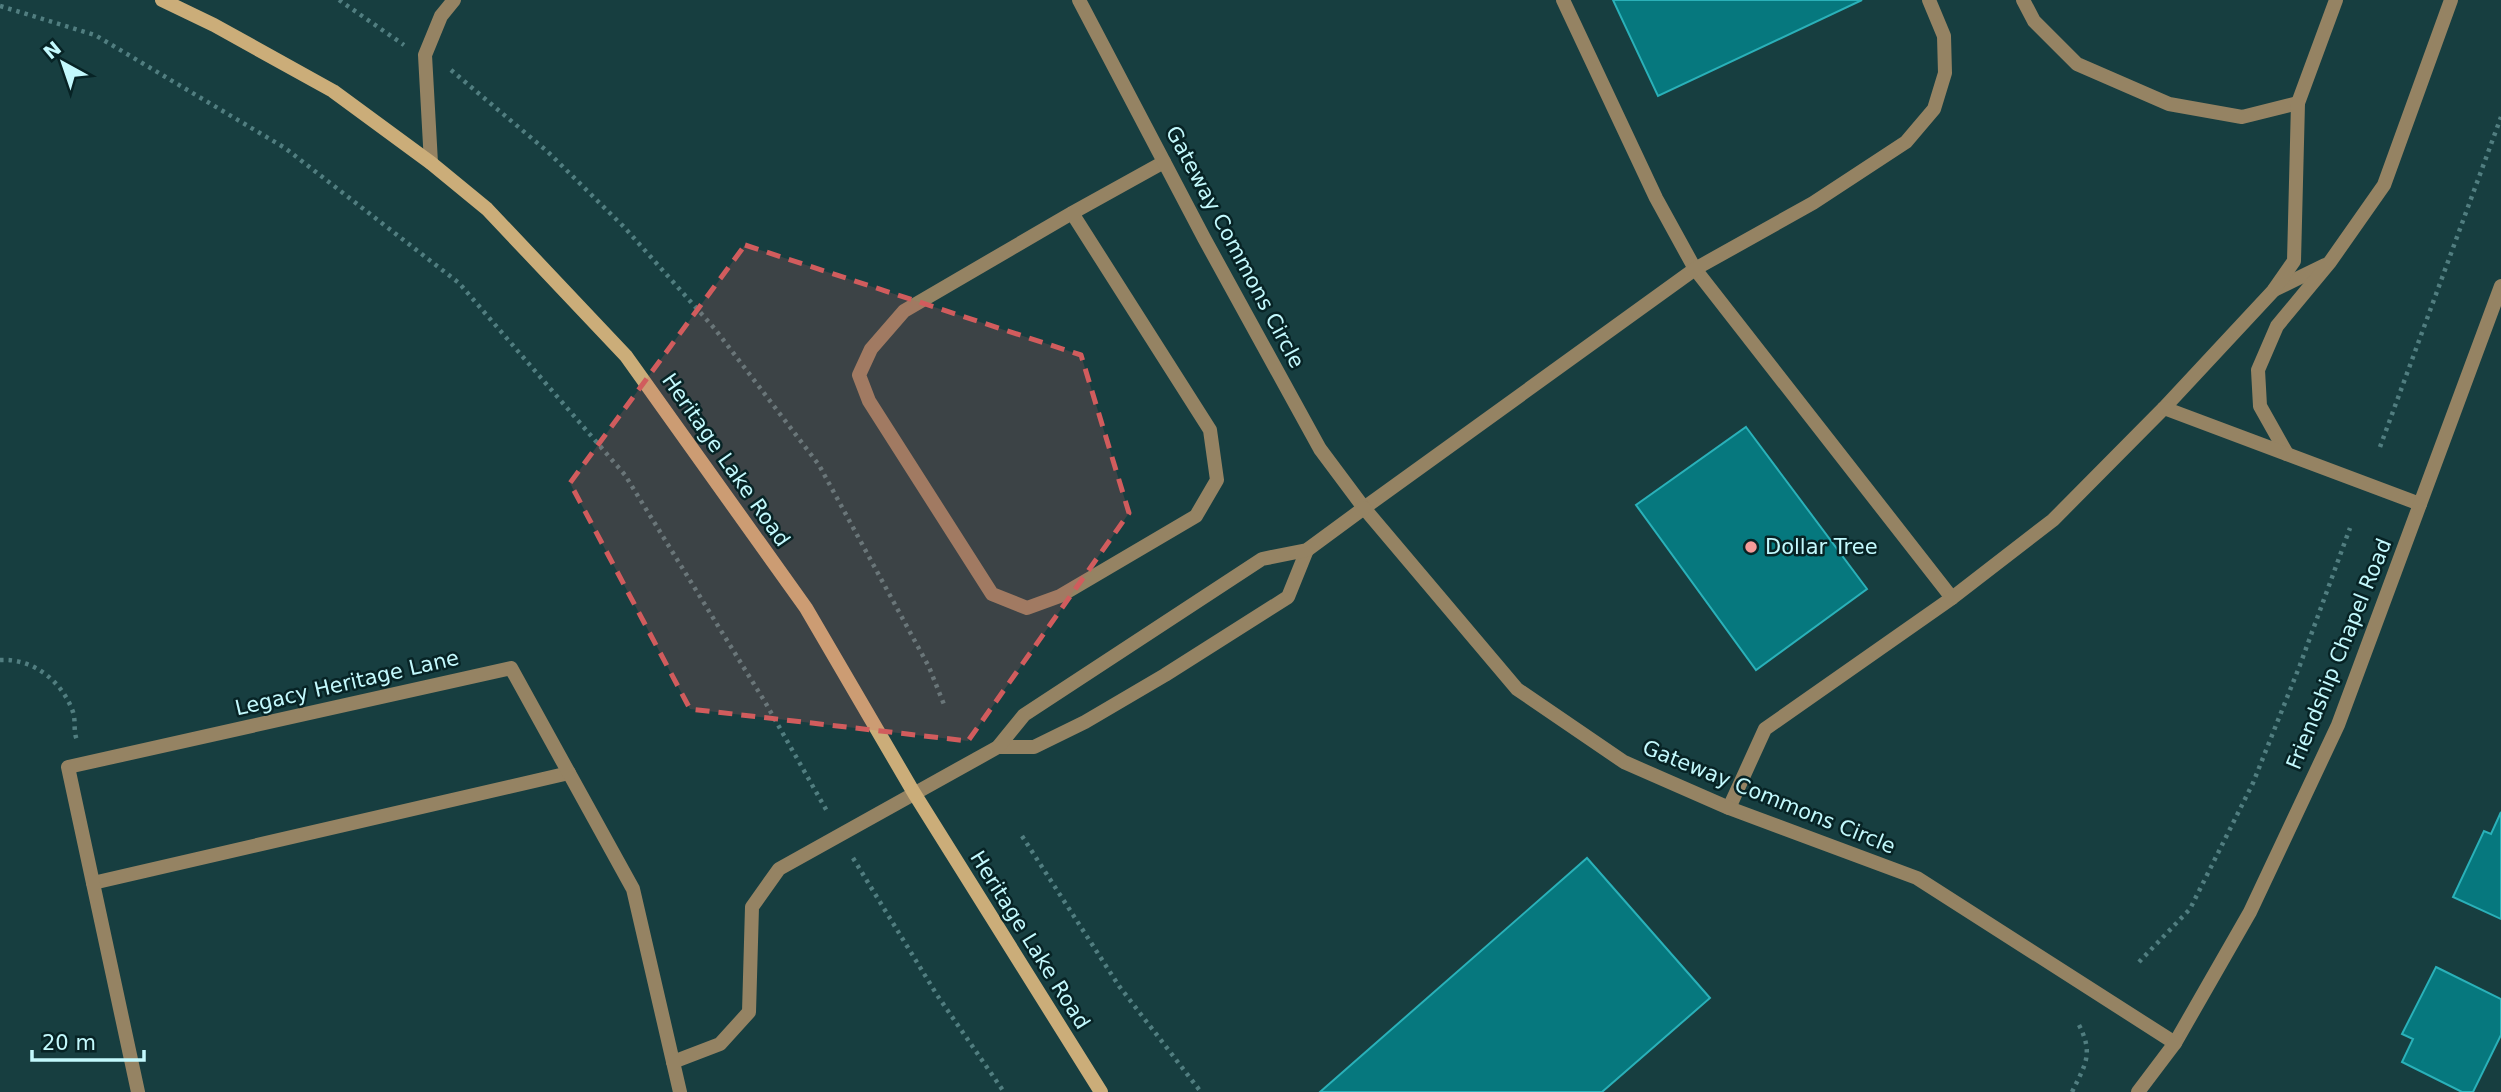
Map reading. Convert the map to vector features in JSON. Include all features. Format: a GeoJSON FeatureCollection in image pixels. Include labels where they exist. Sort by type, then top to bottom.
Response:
{"type":"FeatureCollection","features":[{"type":"Feature","properties":{"kind":"main road","name":"Heritage Lake Road"},"geometry":{"type":"LineString","coordinates":[[162,0],[215,25],[333,91],[431,163],[487,209],[626,356],[806,608],[914,793],[1101,1092]]}},
{"type":"Feature","properties":{"kind":"street"},"geometry":{"type":"LineString","coordinates":[[431,163],[425,55],[441,16],[454,0]]}},
{"type":"Feature","properties":{"kind":"street","name":"Gateway Commons Circle"},"geometry":{"type":"LineString","coordinates":[[1079,0],[1320,449],[1363,508],[1517,689],[1624,762],[1729,808],[1917,878],[2175,1043]]}},
{"type":"Feature","properties":{"kind":"street"},"geometry":{"type":"LineString","coordinates":[[1563,0],[1656,198],[1695,269],[1952,598]]}},
{"type":"Feature","properties":{"kind":"street"},"geometry":{"type":"LineString","coordinates":[[673,1062],[720,1044],[749,1012],[752,907],[779,869],[998,747],[1024,715],[1262,559],[1307,550],[1695,269],[1813,203],[1906,142],[1934,109],[1945,73],[1944,36],[1930,0]]}},
{"type":"Feature","properties":{"kind":"street"},"geometry":{"type":"LineString","coordinates":[[2023,0],[2034,21],[2077,64],[2169,104],[2242,117],[2298,103]]}},
{"type":"Feature","properties":{"kind":"street"},"geometry":{"type":"LineString","coordinates":[[1729,808],[1765,729],[1952,598],[2053,520],[2164,408],[2273,290],[2294,261],[2298,103],[2336,0]]}},
{"type":"Feature","properties":{"kind":"street"},"geometry":{"type":"LineString","coordinates":[[2287,454],[2260,406],[2258,370],[2277,326],[2330,262],[2384,185],[2451,0]]}},
{"type":"Feature","properties":{"kind":"street"},"geometry":{"type":"LineString","coordinates":[[1072,213],[1210,430],[1217,480],[1196,516],[1060,596],[1027,608],[992,594],[869,401],[859,375],[871,349],[904,311],[1072,213],[1164,162]]}},
{"type":"Feature","properties":{"kind":"street"},"geometry":{"type":"LineString","coordinates":[[2273,290],[2330,262]]}},
{"type":"Feature","properties":{"kind":"street","name":"Friendship Chapel Road"},"geometry":{"type":"LineString","coordinates":[[2138,1092],[2175,1043],[2250,912],[2338,725],[2501,286]]}},
{"type":"Feature","properties":{"kind":"street"},"geometry":{"type":"LineString","coordinates":[[2164,408],[2420,504]]}},
{"type":"Feature","properties":{"kind":"street"},"geometry":{"type":"LineString","coordinates":[[998,747],[1034,747],[1085,722],[1288,597],[1307,550]]}},
{"type":"Feature","properties":{"kind":"street","name":"Legacy Heritage Lane"},"geometry":{"type":"LineString","coordinates":[[85,763],[511,668],[633,889],[680,1092]]}},
{"type":"Feature","properties":{"kind":"street"},"geometry":{"type":"LineString","coordinates":[[85,763],[68,767],[138,1092]]}},
{"type":"Feature","properties":{"kind":"street"},"geometry":{"type":"LineString","coordinates":[[93,883],[569,773]]}},
{"type":"Feature","properties":{"kind":"path"},"geometry":{"type":"LineString","coordinates":[[339,0],[412,51]]}},
{"type":"Feature","properties":{"kind":"path"},"geometry":{"type":"LineString","coordinates":[[0,6],[95,35],[285,148],[459,283],[625,475],[765,702],[813,788]]}},
{"type":"Feature","properties":{"kind":"path"},"geometry":{"type":"LineString","coordinates":[[449,68],[548,152],[616,218],[723,340],[819,465],[929,667],[945,707]]}},
{"type":"Feature","properties":{"kind":"path"},"geometry":{"type":"LineString","coordinates":[[2380,447],[2501,117]]}},
{"type":"Feature","properties":{"kind":"path"},"geometry":{"type":"LineString","coordinates":[[2139,962],[2190,909],[2253,783],[2305,654],[2350,528]]}},
{"type":"Feature","properties":{"kind":"path"},"geometry":{"type":"LineString","coordinates":[[0,660],[14,659],[42,670],[61,691],[74,713],[75,735],[85,763]]}},
{"type":"Feature","properties":{"kind":"path"},"geometry":{"type":"LineString","coordinates":[[1022,836],[1119,986],[1201,1092]]}},
{"type":"Feature","properties":{"kind":"path"},"geometry":{"type":"LineString","coordinates":[[863,874],[937,995],[1004,1092]]}},
{"type":"Feature","properties":{"kind":"path"},"geometry":{"type":"LineString","coordinates":[[2072,1092],[2088,1060],[2079,1024]]}},
{"type":"Feature","properties":{"kind":"highlighted area"},"geometry":{"type":"Polygon","coordinates":[[[745,245],[1081,355],[1129,513],[968,741],[690,709],[570,483],[745,245]]]}},
{"type":"Feature","properties":{"kind":"building"},"geometry":{"type":"Polygon","coordinates":[[[1613,0],[1862,0],[1658,96],[1613,0]]]}},
{"type":"Feature","properties":{"kind":"building","name":"Dollar Tree"},"geometry":{"type":"Polygon","coordinates":[[[1746,427],[1867,589],[1756,670],[1636,505],[1746,427]]]}},
{"type":"Feature","properties":{"kind":"building"},"geometry":{"type":"Polygon","coordinates":[[[2501,812],[2501,919],[2453,897],[2484,831],[2491,834],[2501,812]]]}},
{"type":"Feature","properties":{"kind":"building"},"geometry":{"type":"Polygon","coordinates":[[[1587,858],[1710,998],[1602,1092],[1320,1092],[1587,858]]]}},
{"type":"Feature","properties":{"kind":"building"},"geometry":{"type":"Polygon","coordinates":[[[2436,967],[2501,999],[2501,1035],[2473,1092],[2462,1092],[2402,1062],[2413,1039],[2402,1034],[2436,967]]]}},
{"type":"Feature","properties":{"kind":"place","name":"Dollar Tree"},"geometry":{"type":"Point","coordinates":[1751,547]}}]}
